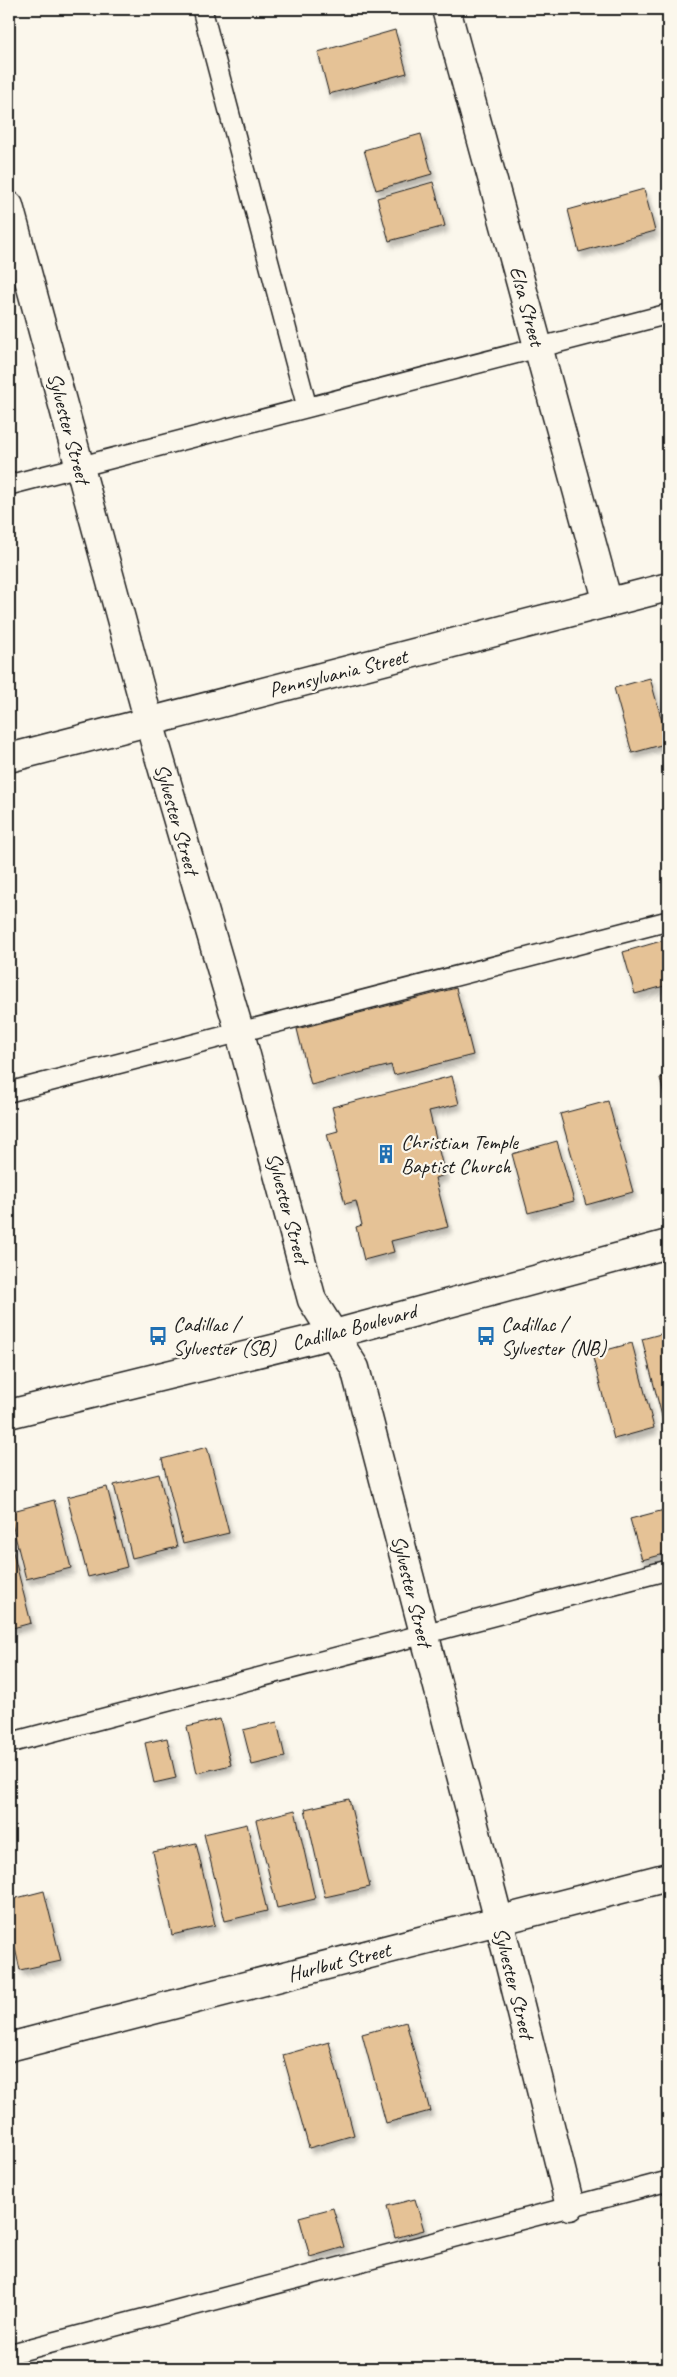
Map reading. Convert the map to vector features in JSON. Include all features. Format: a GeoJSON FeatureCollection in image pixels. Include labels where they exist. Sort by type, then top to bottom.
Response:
{"type":"FeatureCollection","features":[{"type":"Feature","properties":{"kind":"street","name":"Elsa Street"},"geometry":{"type":"LineString","coordinates":[[446,9],[608,603]]}},
{"type":"Feature","properties":{"kind":"street","name":"Sylvester Street"},"geometry":{"type":"LineString","coordinates":[[9,206],[148,722],[240,1033],[312,1300],[355,1368],[422,1633],[499,1922],[570,2206]]}},
{"type":"Feature","properties":{"kind":"street","name":"Pennsylvania Street"},"geometry":{"type":"LineString","coordinates":[[9,758],[668,587]]}},
{"type":"Feature","properties":{"kind":"street","name":"Cadillac Boulevard"},"geometry":{"type":"LineString","coordinates":[[9,1414],[334,1334],[668,1244]]}},
{"type":"Feature","properties":{"kind":"street","name":"Hurlbut Street"},"geometry":{"type":"LineString","coordinates":[[9,2046],[499,1922],[668,1877]]}},
{"type":"Feature","properties":{"kind":"lane"},"geometry":{"type":"LineString","coordinates":[[202,9],[307,407]]}},
{"type":"Feature","properties":{"kind":"lane"},"geometry":{"type":"LineString","coordinates":[[9,484],[668,314]]}},
{"type":"Feature","properties":{"kind":"lane"},"geometry":{"type":"LineString","coordinates":[[9,1092],[668,920]]}},
{"type":"Feature","properties":{"kind":"lane"},"geometry":{"type":"LineString","coordinates":[[9,1742],[668,1570]]}},
{"type":"Feature","properties":{"kind":"lane"},"geometry":{"type":"LineString","coordinates":[[9,2354],[668,2181]]}},
{"type":"Feature","properties":{"kind":"building"},"geometry":{"type":"Polygon","coordinates":[[[395,30],[407,73],[329,94],[318,52],[395,30]]]}},
{"type":"Feature","properties":{"kind":"building"},"geometry":{"type":"Polygon","coordinates":[[[421,134],[432,174],[376,190],[364,150],[421,134]]]}},
{"type":"Feature","properties":{"kind":"building"},"geometry":{"type":"Polygon","coordinates":[[[433,182],[445,226],[389,241],[377,198],[433,182]]]}},
{"type":"Feature","properties":{"kind":"building"},"geometry":{"type":"Polygon","coordinates":[[[644,189],[655,231],[579,252],[568,210],[644,189]]]}},
{"type":"Feature","properties":{"kind":"building"},"geometry":{"type":"Polygon","coordinates":[[[650,678],[668,743],[632,753],[614,688],[650,678]]]}},
{"type":"Feature","properties":{"kind":"building"},"geometry":{"type":"Polygon","coordinates":[[[668,939],[668,985],[635,994],[623,952],[668,939]]]}},
{"type":"Feature","properties":{"kind":"building"},"geometry":{"type":"Polygon","coordinates":[[[456,988],[473,1055],[394,1075],[391,1065],[311,1085],[297,1029],[456,988]]]}},
{"type":"Feature","properties":{"kind":"building","name":"Christian Temple Baptist Church"},"geometry":{"type":"Polygon","coordinates":[[[452,1076],[459,1104],[429,1111],[445,1175],[435,1178],[448,1227],[391,1241],[394,1252],[364,1260],[356,1227],[362,1225],[356,1201],[345,1204],[327,1134],[338,1131],[332,1107],[452,1076]]]}},
{"type":"Feature","properties":{"kind":"building"},"geometry":{"type":"Polygon","coordinates":[[[668,1076],[668,1110],[660,1078],[668,1076]]]}},
{"type":"Feature","properties":{"kind":"building"},"geometry":{"type":"Polygon","coordinates":[[[608,1101],[633,1192],[586,1205],[560,1114],[608,1101]]]}},
{"type":"Feature","properties":{"kind":"building"},"geometry":{"type":"Polygon","coordinates":[[[557,1141],[574,1201],[528,1213],[512,1154],[557,1141]]]}},
{"type":"Feature","properties":{"kind":"building"},"geometry":{"type":"Polygon","coordinates":[[[668,1332],[668,1423],[664,1424],[642,1339],[668,1332]]]}},
{"type":"Feature","properties":{"kind":"building"},"geometry":{"type":"Polygon","coordinates":[[[632,1343],[654,1428],[614,1439],[592,1354],[632,1343]]]}},
{"type":"Feature","properties":{"kind":"building"},"geometry":{"type":"Polygon","coordinates":[[[207,1447],[229,1533],[183,1544],[162,1459],[207,1447]]]}},
{"type":"Feature","properties":{"kind":"building"},"geometry":{"type":"Polygon","coordinates":[[[159,1474],[177,1547],[132,1558],[114,1485],[159,1474]]]}},
{"type":"Feature","properties":{"kind":"building"},"geometry":{"type":"Polygon","coordinates":[[[107,1487],[127,1567],[88,1577],[67,1497],[107,1487]]]}},
{"type":"Feature","properties":{"kind":"building"},"geometry":{"type":"Polygon","coordinates":[[[54,1500],[71,1568],[26,1579],[9,1512],[54,1500]]]}},
{"type":"Feature","properties":{"kind":"building"},"geometry":{"type":"Polygon","coordinates":[[[668,1509],[668,1553],[642,1560],[630,1519],[668,1509]]]}},
{"type":"Feature","properties":{"kind":"building"},"geometry":{"type":"Polygon","coordinates":[[[9,1536],[31,1623],[9,1629],[9,1536]]]}},
{"type":"Feature","properties":{"kind":"building"},"geometry":{"type":"Polygon","coordinates":[[[220,1719],[231,1765],[197,1773],[187,1727],[220,1719]]]}},
{"type":"Feature","properties":{"kind":"building"},"geometry":{"type":"Polygon","coordinates":[[[277,1722],[285,1757],[252,1765],[243,1730],[277,1722]]]}},
{"type":"Feature","properties":{"kind":"building"},"geometry":{"type":"Polygon","coordinates":[[[167,1738],[176,1778],[154,1783],[145,1743],[167,1738]]]}},
{"type":"Feature","properties":{"kind":"building"},"geometry":{"type":"Polygon","coordinates":[[[349,1799],[370,1887],[325,1897],[305,1809],[349,1799]]]}},
{"type":"Feature","properties":{"kind":"building"},"geometry":{"type":"Polygon","coordinates":[[[295,1810],[315,1899],[277,1908],[256,1820],[295,1810]]]}},
{"type":"Feature","properties":{"kind":"building"},"geometry":{"type":"Polygon","coordinates":[[[247,1824],[267,1911],[225,1921],[204,1834],[247,1824]]]}},
{"type":"Feature","properties":{"kind":"building"},"geometry":{"type":"Polygon","coordinates":[[[196,1843],[215,1925],[172,1935],[153,1852],[196,1843]]]}},
{"type":"Feature","properties":{"kind":"building"},"geometry":{"type":"Polygon","coordinates":[[[44,1891],[61,1961],[20,1970],[9,1922],[9,1900],[44,1891]]]}},
{"type":"Feature","properties":{"kind":"building"},"geometry":{"type":"Polygon","coordinates":[[[406,2022],[430,2111],[386,2123],[362,2034],[406,2022]]]}},
{"type":"Feature","properties":{"kind":"building"},"geometry":{"type":"Polygon","coordinates":[[[329,2042],[354,2135],[309,2148],[283,2055],[329,2042]]]}},
{"type":"Feature","properties":{"kind":"building"},"geometry":{"type":"Polygon","coordinates":[[[415,2199],[424,2230],[395,2238],[387,2206],[415,2199]]]}},
{"type":"Feature","properties":{"kind":"building"},"geometry":{"type":"Polygon","coordinates":[[[668,2201],[668,2229],[662,2202],[668,2201]]]}},
{"type":"Feature","properties":{"kind":"building"},"geometry":{"type":"Polygon","coordinates":[[[333,2208],[344,2247],[310,2257],[299,2217],[333,2208]]]}},
{"type":"Feature","properties":{"kind":"place","name":"Christian Temple Baptist Church"},"geometry":{"type":"Point","coordinates":[386,1154]}},
{"type":"Feature","properties":{"kind":"place","name":"Cadillac / Sylvester (SB)"},"geometry":{"type":"Point","coordinates":[158,1336]}},
{"type":"Feature","properties":{"kind":"place","name":"Cadillac / Sylvester (NB)"},"geometry":{"type":"Point","coordinates":[486,1336]}}]}
